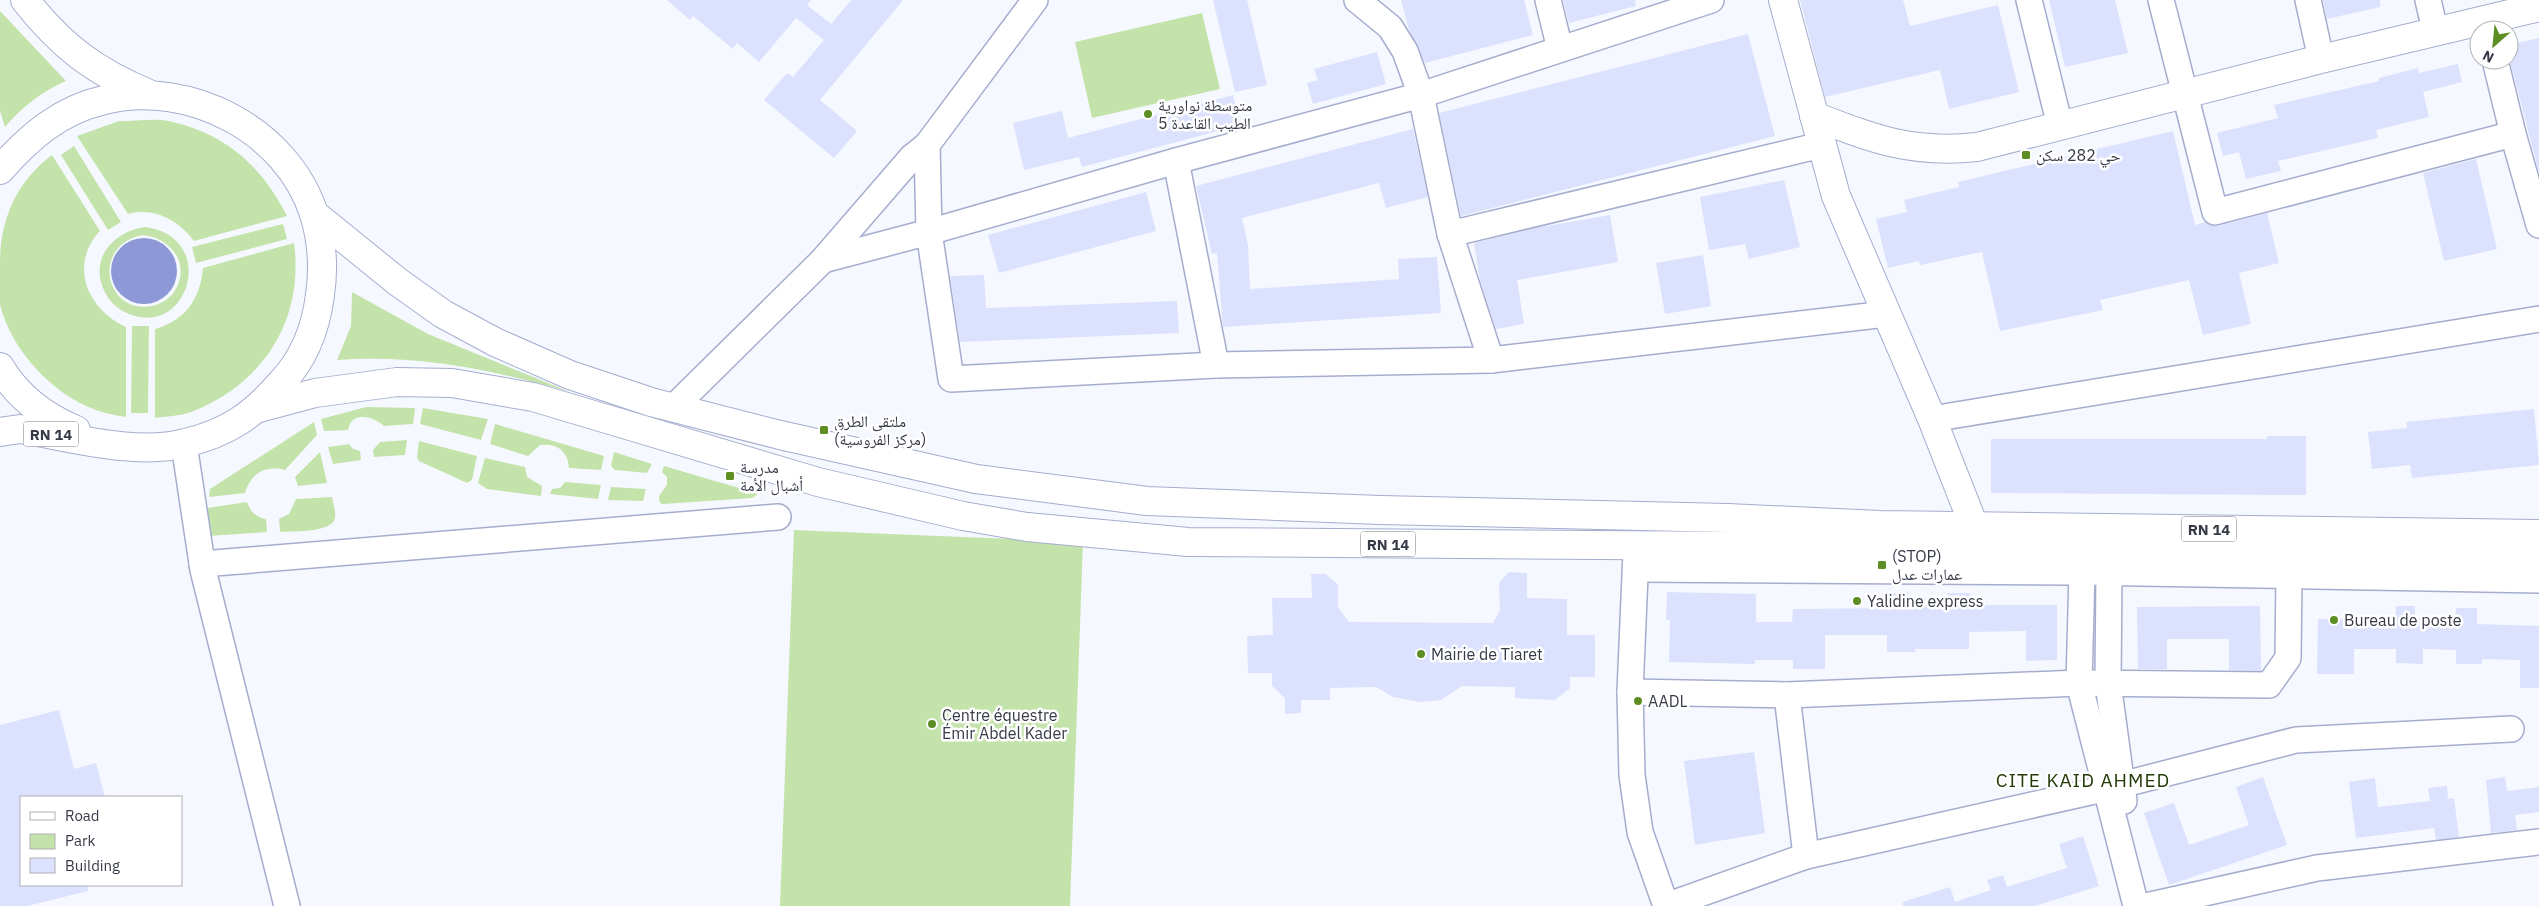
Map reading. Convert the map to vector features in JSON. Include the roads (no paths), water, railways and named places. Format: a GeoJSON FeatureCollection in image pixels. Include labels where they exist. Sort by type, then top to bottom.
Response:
{"type":"FeatureCollection","features":[{"type":"Feature","properties":{"kind":"main road"},"geometry":{"type":"LineString","coordinates":[[0,367],[10,384],[52,420],[102,442],[143,448],[184,444],[224,430],[258,408],[294,369],[317,320],[324,267],[314,214],[295,175],[260,137],[233,117],[193,101],[150,94],[112,78],[75,54],[26,0]]}},
{"type":"Feature","properties":{"kind":"main road"},"geometry":{"type":"LineString","coordinates":[[1783,0],[1821,145],[1845,221],[1932,419],[1974,526]]}},
{"type":"Feature","properties":{"kind":"main road"},"geometry":{"type":"LineString","coordinates":[[2497,20],[2538,4]]}},
{"type":"Feature","properties":{"kind":"main road"},"geometry":{"type":"LineString","coordinates":[[1814,116],[1874,139],[1899,146],[1930,150],[1977,147],[2435,30],[2469,26]]}},
{"type":"Feature","properties":{"kind":"main road"},"geometry":{"type":"LineString","coordinates":[[0,170],[24,142],[62,116],[104,100],[150,94]]}},
{"type":"Feature","properties":{"kind":"main road","name":"RN 14"},"geometry":{"type":"LineString","coordinates":[[314,214],[398,282],[443,314],[495,342],[570,375],[651,402],[675,406],[780,434],[976,479],[1147,501],[1974,526],[2539,534]]}},
{"type":"Feature","properties":{"kind":"main road","name":"RN 14"},"geometry":{"type":"LineString","coordinates":[[258,408],[315,393],[397,382],[452,383],[533,397],[678,442],[867,495],[963,516],[1028,527],[1188,542],[1637,557],[1880,547],[2539,560]]}},
{"type":"Feature","properties":{"kind":"main road","name":"RN 14"},"geometry":{"type":"LineString","coordinates":[[0,432],[20,429],[102,442]]}},
{"type":"Feature","properties":{"kind":"street"},"geometry":{"type":"LineString","coordinates":[[675,406],[823,260],[912,157],[927,145],[1035,0]]}},
{"type":"Feature","properties":{"kind":"street"},"geometry":{"type":"LineString","coordinates":[[1357,0],[1390,27],[1405,51],[1421,94],[1450,234],[1491,360]]}},
{"type":"Feature","properties":{"kind":"street"},"geometry":{"type":"LineString","coordinates":[[1548,0],[1560,49]]}},
{"type":"Feature","properties":{"kind":"street"},"geometry":{"type":"LineString","coordinates":[[823,260],[1421,94],[1711,0]]}},
{"type":"Feature","properties":{"kind":"street"},"geometry":{"type":"LineString","coordinates":[[2029,0],[2060,126]]}},
{"type":"Feature","properties":{"kind":"street"},"geometry":{"type":"LineString","coordinates":[[2161,0],[2215,212],[2513,134]]}},
{"type":"Feature","properties":{"kind":"street"},"geometry":{"type":"LineString","coordinates":[[2308,0],[2321,59]]}},
{"type":"Feature","properties":{"kind":"street"},"geometry":{"type":"LineString","coordinates":[[2428,0],[2435,30]]}},
{"type":"Feature","properties":{"kind":"street"},"geometry":{"type":"LineString","coordinates":[[2498,70],[2513,134],[2539,225]]}},
{"type":"Feature","properties":{"kind":"street"},"geometry":{"type":"LineString","coordinates":[[927,145],[929,232],[951,379],[1216,365],[1491,360],[1886,314]]}},
{"type":"Feature","properties":{"kind":"street"},"geometry":{"type":"LineString","coordinates":[[1450,234],[1821,145]]}},
{"type":"Feature","properties":{"kind":"street"},"geometry":{"type":"LineString","coordinates":[[1176,161],[1216,365]]}},
{"type":"Feature","properties":{"kind":"street"},"geometry":{"type":"LineString","coordinates":[[1932,419],[2539,319]]}},
{"type":"Feature","properties":{"kind":"street"},"geometry":{"type":"LineString","coordinates":[[184,444],[202,564],[287,906]]}},
{"type":"Feature","properties":{"kind":"street"},"geometry":{"type":"LineString","coordinates":[[202,564],[778,517]]}},
{"type":"Feature","properties":{"kind":"street"},"geometry":{"type":"LineString","coordinates":[[2511,729],[2296,740],[2113,787],[1806,856],[1666,906],[1640,832],[1632,776],[1630,692],[1637,557],[2109,573],[2539,580]]}},
{"type":"Feature","properties":{"kind":"street"},"geometry":{"type":"LineString","coordinates":[[2082,572],[2079,683],[2113,787],[2139,905],[2317,868],[2539,842]]}},
{"type":"Feature","properties":{"kind":"street"},"geometry":{"type":"LineString","coordinates":[[2109,573],[2108,683],[2113,787]]}},
{"type":"Feature","properties":{"kind":"street"},"geometry":{"type":"LineString","coordinates":[[1630,692],[1787,695],[2079,683],[2269,685],[2288,658],[2289,576]]}},
{"type":"Feature","properties":{"kind":"street"},"geometry":{"type":"LineString","coordinates":[[1787,695],[1806,856]]}},
{"type":"Feature","properties":{"kind":"water"},"geometry":{"type":"Polygon","coordinates":[[[150,238],[168,247],[175,258],[177,271],[175,284],[168,295],[157,302],[138,304],[120,295],[113,284],[111,265],[120,247],[131,240],[150,238]]]}},
{"type":"Feature","properties":{"kind":"place","name":"متوسطة نواورية الطيب القاعدة 5"},"geometry":{"type":"Point","coordinates":[1148,114]}},
{"type":"Feature","properties":{"kind":"place","name":"حي 282 سكن"},"geometry":{"type":"Point","coordinates":[2026,155]}},
{"type":"Feature","properties":{"kind":"place","name":"ملتقى الطرق (مركز الفروسية)"},"geometry":{"type":"Point","coordinates":[824,430]}},
{"type":"Feature","properties":{"kind":"place","name":"مدرسة أشبال الأمة"},"geometry":{"type":"Point","coordinates":[730,476]}},
{"type":"Feature","properties":{"kind":"place","name":"(STOP) عمارات عدل"},"geometry":{"type":"Point","coordinates":[1882,565]}},
{"type":"Feature","properties":{"kind":"place","name":"Yalidine express"},"geometry":{"type":"Point","coordinates":[1857,601]}},
{"type":"Feature","properties":{"kind":"place","name":"Bureau de poste"},"geometry":{"type":"Point","coordinates":[2334,620]}},
{"type":"Feature","properties":{"kind":"place","name":"Mairie de Tiaret"},"geometry":{"type":"Point","coordinates":[1421,654]}},
{"type":"Feature","properties":{"kind":"place","name":"AADL"},"geometry":{"type":"Point","coordinates":[1638,701]}},
{"type":"Feature","properties":{"kind":"place","name":"Centre équestre Émir Abdel Kader"},"geometry":{"type":"Point","coordinates":[932,724]}},
{"type":"Feature","properties":{"kind":"district","name":"CITE KAID AHMED"},"geometry":{"type":"Point","coordinates":[2083,780]}}]}
